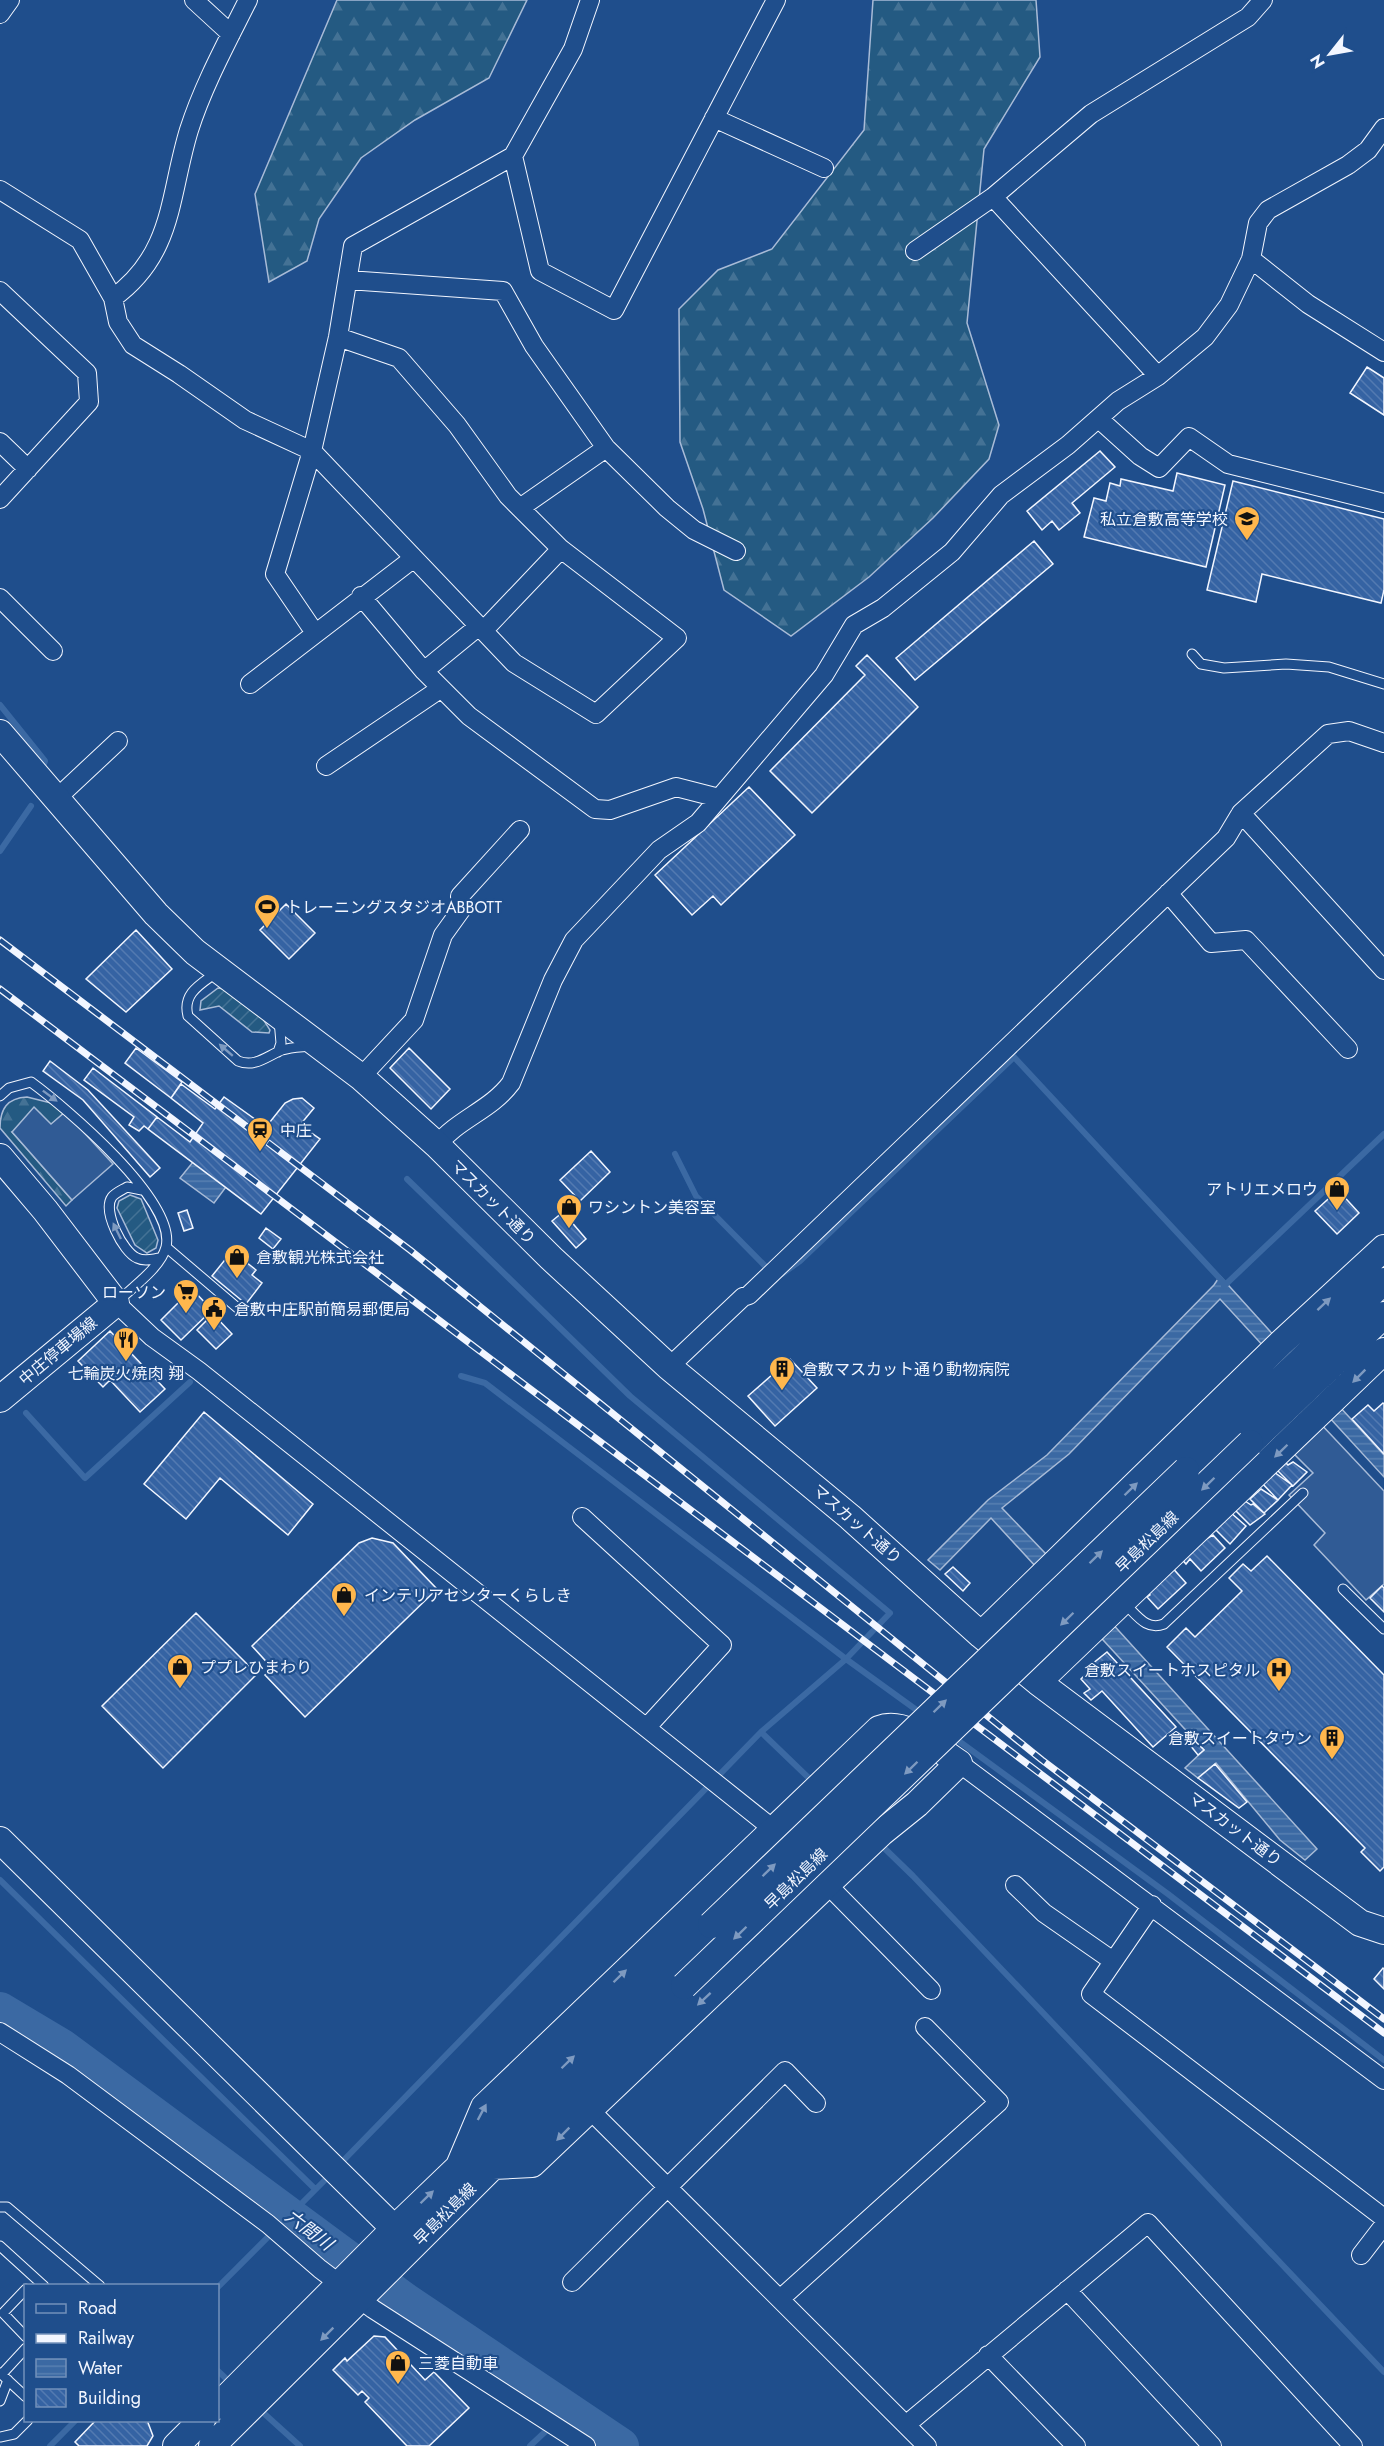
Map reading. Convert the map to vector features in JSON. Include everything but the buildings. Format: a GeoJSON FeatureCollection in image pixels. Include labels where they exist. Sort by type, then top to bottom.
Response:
{"type":"FeatureCollection","features":[{"type":"Feature","properties":{"kind":"main road","name":"マスカット通り"},"geometry":{"type":"LineString","coordinates":[[0,733],[156,914],[195,952],[361,1077],[437,1145],[551,1258],[669,1367],[850,1517],[981,1635],[1038,1682],[1360,1923],[1384,1931]]}},
{"type":"Feature","properties":{"kind":"main road"},"geometry":{"type":"LineString","coordinates":[[0,1157],[45,1210],[116,1303]]}},
{"type":"Feature","properties":{"kind":"main road"},"geometry":{"type":"LineString","coordinates":[[981,1635],[1276,1349],[1384,1248]]}},
{"type":"Feature","properties":{"kind":"main road","name":"早島松島線"},"geometry":{"type":"LineString","coordinates":[[231,2393],[459,2166],[1384,1281]]}},
{"type":"Feature","properties":{"kind":"main road","name":"中庄停車場線"},"geometry":{"type":"LineString","coordinates":[[0,1399],[116,1303]]}},
{"type":"Feature","properties":{"kind":"main road","name":"早島松島線"},"geometry":{"type":"LineString","coordinates":[[212,2446],[493,2166],[1384,1315]]}},
{"type":"Feature","properties":{"kind":"main road"},"geometry":{"type":"LineString","coordinates":[[1038,1682],[1384,1351]]}},
{"type":"Feature","properties":{"kind":"main road"},"geometry":{"type":"LineString","coordinates":[[459,2166],[484,2106],[879,1729],[890,1724],[907,1729],[959,1764],[875,1838],[588,2108],[532,2164],[493,2166]]}},
{"type":"Feature","properties":{"kind":"main road"},"geometry":{"type":"LineString","coordinates":[[0,1840],[412,2247]]}},
{"type":"Feature","properties":{"kind":"main road"},"geometry":{"type":"LineString","coordinates":[[176,2446],[201,2422]]}},
{"type":"Feature","properties":{"kind":"street"},"geometry":{"type":"LineString","coordinates":[[0,14],[10,0]]}},
{"type":"Feature","properties":{"kind":"street"},"geometry":{"type":"LineString","coordinates":[[194,0],[231,34]]}},
{"type":"Feature","properties":{"kind":"street"},"geometry":{"type":"LineString","coordinates":[[113,298],[132,284],[147,266],[162,235],[176,191],[189,130],[248,0]]}},
{"type":"Feature","properties":{"kind":"street"},"geometry":{"type":"LineString","coordinates":[[315,633],[275,574],[312,451],[338,337],[353,246],[513,156],[573,49],[590,0]]}},
{"type":"Feature","properties":{"kind":"street"},"geometry":{"type":"LineString","coordinates":[[513,156],[540,271],[614,310],[776,0]]}},
{"type":"Feature","properties":{"kind":"street"},"geometry":{"type":"LineString","coordinates":[[915,251],[993,197],[1091,114],[1248,17],[1263,0]]}},
{"type":"Feature","properties":{"kind":"street"},"geometry":{"type":"LineString","coordinates":[[714,118],[824,168]]}},
{"type":"Feature","properties":{"kind":"street"},"geometry":{"type":"LineString","coordinates":[[437,1145],[446,1134],[501,1097],[511,1083],[553,980],[574,940],[659,850],[698,823],[824,675],[854,626],[883,608],[952,552],[1001,495],[1099,419],[1118,401],[1158,376],[1205,337],[1229,304],[1251,259],[1258,224],[1268,210],[1348,165],[1368,150],[1384,128]]}},
{"type":"Feature","properties":{"kind":"street"},"geometry":{"type":"LineString","coordinates":[[0,190],[80,240],[113,298],[118,322],[133,345],[245,420],[312,451],[514,663],[596,714],[677,638],[561,549],[508,496],[457,425],[399,358],[338,337]]}},
{"type":"Feature","properties":{"kind":"street"},"geometry":{"type":"LineString","coordinates":[[993,197],[1158,376]]}},
{"type":"Feature","properties":{"kind":"street"},"geometry":{"type":"LineString","coordinates":[[1251,259],[1308,304],[1384,352]]}},
{"type":"Feature","properties":{"kind":"street"},"geometry":{"type":"LineString","coordinates":[[348,280],[503,291],[546,363],[606,448],[667,508],[694,530],[736,551]]}},
{"type":"Feature","properties":{"kind":"street"},"geometry":{"type":"LineString","coordinates":[[0,291],[87,373],[89,402],[0,499]]}},
{"type":"Feature","properties":{"kind":"street"},"geometry":{"type":"LineString","coordinates":[[1099,419],[1140,456],[1159,468],[1188,437],[1228,464],[1384,503]]}},
{"type":"Feature","properties":{"kind":"street"},"geometry":{"type":"LineString","coordinates":[[0,442],[28,469]]}},
{"type":"Feature","properties":{"kind":"street"},"geometry":{"type":"LineString","coordinates":[[520,508],[606,448]]}},
{"type":"Feature","properties":{"kind":"street"},"geometry":{"type":"LineString","coordinates":[[424,671],[481,629],[561,549]]}},
{"type":"Feature","properties":{"kind":"street"},"geometry":{"type":"LineString","coordinates":[[250,684],[361,596],[414,558]]}},
{"type":"Feature","properties":{"kind":"street"},"geometry":{"type":"LineString","coordinates":[[361,596],[440,689],[470,716],[595,809],[610,810],[676,787],[719,798]]}},
{"type":"Feature","properties":{"kind":"street"},"geometry":{"type":"LineString","coordinates":[[0,598],[53,651]]}},
{"type":"Feature","properties":{"kind":"street"},"geometry":{"type":"LineString","coordinates":[[326,766],[440,689]]}},
{"type":"Feature","properties":{"kind":"street"},"geometry":{"type":"LineString","coordinates":[[669,1367],[772,1273],[1226,838],[1241,813],[1329,734],[1349,731],[1384,743]]}},
{"type":"Feature","properties":{"kind":"street"},"geometry":{"type":"LineString","coordinates":[[56,799],[118,741]]}},
{"type":"Feature","properties":{"kind":"street"},"geometry":{"type":"LineString","coordinates":[[1241,813],[1384,970]]}},
{"type":"Feature","properties":{"kind":"street"},"geometry":{"type":"LineString","coordinates":[[361,1077],[414,1020],[443,935],[460,910],[460,896],[520,830]]}},
{"type":"Feature","properties":{"kind":"street"},"geometry":{"type":"LineString","coordinates":[[1168,893],[1211,943],[1246,940],[1348,1049]]}},
{"type":"Feature","properties":{"kind":"street"},"geometry":{"type":"LineString","coordinates":[[116,1303],[152,1337],[200,1371],[774,1828],[931,1990]]}},
{"type":"Feature","properties":{"kind":"street"},"geometry":{"type":"LineString","coordinates":[[582,1517],[722,1645],[647,1727]]}},
{"type":"Feature","properties":{"kind":"street"},"geometry":{"type":"LineString","coordinates":[[959,1764],[1152,1905],[1384,2080]]}},
{"type":"Feature","properties":{"kind":"street"},"geometry":{"type":"LineString","coordinates":[[1015,1885],[1044,1913],[1113,1961]]}},
{"type":"Feature","properties":{"kind":"street"},"geometry":{"type":"LineString","coordinates":[[1152,1905],[1091,1994],[1384,2218]]}},
{"type":"Feature","properties":{"kind":"street"},"geometry":{"type":"LineString","coordinates":[[780,2299],[999,2102],[926,2027]]}},
{"type":"Feature","properties":{"kind":"street"},"geometry":{"type":"LineString","coordinates":[[0,2032],[68,2075],[365,2296],[566,2437],[586,2446]]}},
{"type":"Feature","properties":{"kind":"street"},"geometry":{"type":"LineString","coordinates":[[572,2282],[666,2186],[785,2071],[816,2103]]}},
{"type":"Feature","properties":{"kind":"street"},"geometry":{"type":"LineString","coordinates":[[588,2108],[927,2446]]}},
{"type":"Feature","properties":{"kind":"street"},"geometry":{"type":"LineString","coordinates":[[907,2424],[1148,2223],[1353,2446]]}},
{"type":"Feature","properties":{"kind":"street"},"geometry":{"type":"LineString","coordinates":[[1360,2255],[1384,2225]]}},
{"type":"Feature","properties":{"kind":"street"},"geometry":{"type":"LineString","coordinates":[[1067,2290],[1212,2446]]}},
{"type":"Feature","properties":{"kind":"street"},"geometry":{"type":"LineString","coordinates":[[988,2355],[1076,2446]]}},
{"type":"Feature","properties":{"kind":"lane"},"geometry":{"type":"LineString","coordinates":[[1192,654],[1201,664],[1224,668],[1286,664],[1329,667],[1384,684]]}},
{"type":"Feature","properties":{"kind":"lane"},"geometry":{"type":"LineString","coordinates":[[219,970],[193,990],[187,998],[188,1016],[238,1060],[246,1064],[256,1062],[284,1049],[319,1046]]}},
{"type":"Feature","properties":{"kind":"lane"},"geometry":{"type":"LineString","coordinates":[[278,1015],[281,1030],[278,1052]]}},
{"type":"Feature","properties":{"kind":"lane"},"geometry":{"type":"LineString","coordinates":[[0,1096],[9,1088],[31,1082],[68,1109],[147,1192],[160,1217],[167,1242],[166,1247],[160,1258],[116,1303]]}},
{"type":"Feature","properties":{"kind":"lane"},"geometry":{"type":"LineString","coordinates":[[147,1192],[135,1186],[127,1187],[112,1196],[108,1205],[111,1219],[123,1243],[135,1257],[144,1260],[160,1258]]}},
{"type":"Feature","properties":{"kind":"lane"},"geometry":{"type":"LineString","coordinates":[[166,1247],[240,1310]]}},
{"type":"Feature","properties":{"kind":"lane"},"geometry":{"type":"LineString","coordinates":[[1116,1608],[1146,1625],[1153,1627],[1164,1624],[1303,1493]]}},
{"type":"Feature","properties":{"kind":"lane"},"geometry":{"type":"LineString","coordinates":[[1343,1589],[1384,1629]]}},
{"type":"Feature","properties":{"kind":"lane"},"geometry":{"type":"LineString","coordinates":[[0,2207],[7,2207],[98,2284]]}},
{"type":"Feature","properties":{"kind":"lane"},"geometry":{"type":"LineString","coordinates":[[2,2253],[32,2282]]}},
{"type":"Feature","properties":{"kind":"lane"},"geometry":{"type":"LineString","coordinates":[[24,2291],[3,2313],[24,2335]]}},
{"type":"Feature","properties":{"kind":"lane"},"geometry":{"type":"LineString","coordinates":[[0,2401],[3,2376],[24,2350]]}},
{"type":"Feature","properties":{"kind":"lane"},"geometry":{"type":"LineString","coordinates":[[3,2376],[24,2395]]}},
{"type":"Feature","properties":{"kind":"lane"},"geometry":{"type":"LineString","coordinates":[[0,2437],[14,2434],[27,2422]]}},
{"type":"Feature","properties":{"kind":"green space"},"geometry":{"type":"Polygon","coordinates":[[[337,0],[527,0],[489,78],[415,120],[361,158],[319,219],[307,261],[269,282],[255,194],[337,0]]]}},
{"type":"Feature","properties":{"kind":"green space"},"geometry":{"type":"Polygon","coordinates":[[[873,0],[1036,0],[1040,57],[984,149],[967,323],[999,425],[989,459],[933,518],[869,577],[791,636],[724,590],[703,509],[680,442],[679,309],[718,270],[772,249],[864,130],[873,0]]]}},
{"type":"Feature","properties":{"kind":"green space"},"geometry":{"type":"Polygon","coordinates":[[[218,988],[224,989],[263,1019],[270,1030],[269,1033],[252,1032],[219,1006],[200,1010],[201,1001],[218,988]]]}},
{"type":"Feature","properties":{"kind":"green space"},"geometry":{"type":"Polygon","coordinates":[[[27,1097],[51,1103],[65,1112],[51,1125],[12,1132],[72,1200],[66,1206],[0,1128],[1,1115],[6,1106],[14,1100],[27,1097]]]}},
{"type":"Feature","properties":{"kind":"green space"},"geometry":{"type":"Polygon","coordinates":[[[130,1195],[141,1199],[158,1240],[156,1248],[147,1253],[135,1245],[117,1208],[119,1201],[130,1195]]]}},
{"type":"Feature","properties":{"kind":"shaded area"},"geometry":{"type":"Polygon","coordinates":[[[34,1107],[51,1124],[65,1112],[113,1164],[72,1200],[12,1132],[34,1107]]]}},
{"type":"Feature","properties":{"kind":"shaded area"},"geometry":{"type":"Polygon","coordinates":[[[1318,1421],[1384,1491],[1384,1584],[1366,1600],[1314,1545],[1325,1533],[1289,1495],[1313,1473],[1289,1449],[1318,1421]]]}},
{"type":"Feature","properties":{"kind":"water"},"geometry":{"type":"Polygon","coordinates":[[[193,1162],[226,1187],[214,1203],[180,1178],[193,1162]]]}},
{"type":"Feature","properties":{"kind":"water"},"geometry":{"type":"Polygon","coordinates":[[[1220,1276],[1277,1339],[1266,1349],[1220,1299],[1069,1454],[1002,1508],[1109,1620],[1317,1849],[1305,1860],[1280,1840],[1216,1763],[1198,1778],[1185,1768],[1204,1750],[991,1518],[940,1570],[928,1560],[988,1500],[1047,1455],[1214,1285],[1220,1276]]]}},
{"type":"Feature","properties":{"kind":"water"},"geometry":{"type":"Polygon","coordinates":[[[1339,1406],[1384,1455],[1384,1477],[1328,1416],[1339,1406]]]}},
{"type":"Feature","properties":{"kind":"waterway"},"geometry":{"type":"LineString","coordinates":[[0,705],[45,761],[44,764]]}},
{"type":"Feature","properties":{"kind":"waterway"},"geometry":{"type":"LineString","coordinates":[[0,851],[31,806]]}},
{"type":"Feature","properties":{"kind":"waterway"},"geometry":{"type":"LineString","coordinates":[[782,1274],[800,1261],[1014,1057],[1224,1283]]}},
{"type":"Feature","properties":{"kind":"waterway"},"geometry":{"type":"LineString","coordinates":[[1224,1286],[1384,1134]]}},
{"type":"Feature","properties":{"kind":"waterway"},"geometry":{"type":"LineString","coordinates":[[675,1154],[696,1196],[770,1271]]}},
{"type":"Feature","properties":{"kind":"waterway"},"geometry":{"type":"LineString","coordinates":[[407,1179],[630,1396],[890,1613],[846,1659],[485,1383],[461,1376]]}},
{"type":"Feature","properties":{"kind":"waterway"},"geometry":{"type":"LineString","coordinates":[[26,1413],[85,1478],[190,1382]]}},
{"type":"Feature","properties":{"kind":"waterway"},"geometry":{"type":"LineString","coordinates":[[339,2165],[761,1732],[846,1659],[922,1714]]}},
{"type":"Feature","properties":{"kind":"waterway"},"geometry":{"type":"LineString","coordinates":[[761,1732],[814,1783]]}},
{"type":"Feature","properties":{"kind":"waterway"},"geometry":{"type":"LineString","coordinates":[[952,1736],[1168,1894],[1384,2060]]}},
{"type":"Feature","properties":{"kind":"waterway"},"geometry":{"type":"LineString","coordinates":[[879,1843],[913,1876],[1384,2372]]}},
{"type":"Feature","properties":{"kind":"waterway"},"geometry":{"type":"LineString","coordinates":[[0,1880],[315,2189]]}},
{"type":"Feature","properties":{"kind":"waterway","name":"六間川"},"geometry":{"type":"LineString","coordinates":[[0,2010],[62,2047],[404,2300],[621,2446]]}},
{"type":"Feature","properties":{"kind":"waterway"},"geometry":{"type":"LineString","coordinates":[[219,2286],[330,2175]]}},
{"type":"Feature","properties":{"kind":"waterway"},"geometry":{"type":"LineString","coordinates":[[219,2372],[233,2385]]}},
{"type":"Feature","properties":{"kind":"waterway"},"geometry":{"type":"LineString","coordinates":[[557,2415],[563,2406]]}},
{"type":"Feature","properties":{"kind":"waterway"},"geometry":{"type":"LineString","coordinates":[[258,2408],[300,2446]]}},
{"type":"Feature","properties":{"kind":"waterway"},"geometry":{"type":"LineString","coordinates":[[50,2446],[74,2422]]}},
{"type":"Feature","properties":{"kind":"waterway"},"geometry":{"type":"LineString","coordinates":[[530,2446],[547,2430]]}},
{"type":"Feature","properties":{"kind":"railway"},"geometry":{"type":"LineString","coordinates":[[0,940],[410,1250],[1042,1760],[1384,2019]]}},
{"type":"Feature","properties":{"kind":"railway"},"geometry":{"type":"LineString","coordinates":[[0,989],[1384,2033]]}},
{"type":"Feature","properties":{"kind":"place","name":"私立倉敷高等学校"},"geometry":{"type":"Point","coordinates":[1247,542]}},
{"type":"Feature","properties":{"kind":"place","name":"トレーニングスタジオABBOTT"},"geometry":{"type":"Point","coordinates":[267,930]}},
{"type":"Feature","properties":{"kind":"place","name":"中庄"},"geometry":{"type":"Point","coordinates":[260,1153]}},
{"type":"Feature","properties":{"kind":"place","name":"アトリエメロウ"},"geometry":{"type":"Point","coordinates":[1337,1212]}},
{"type":"Feature","properties":{"kind":"place","name":"ワシントン美容室"},"geometry":{"type":"Point","coordinates":[569,1230]}},
{"type":"Feature","properties":{"kind":"place","name":"倉敷観光株式会社"},"geometry":{"type":"Point","coordinates":[237,1280]}},
{"type":"Feature","properties":{"kind":"place","name":"ローソン"},"geometry":{"type":"Point","coordinates":[186,1315]}},
{"type":"Feature","properties":{"kind":"place","name":"倉敷中庄駅前簡易郵便局"},"geometry":{"type":"Point","coordinates":[214,1332]}},
{"type":"Feature","properties":{"kind":"place","name":"七輪炭火焼肉 翔"},"geometry":{"type":"Point","coordinates":[126,1363]}},
{"type":"Feature","properties":{"kind":"place","name":"倉敷マスカット通り動物病院"},"geometry":{"type":"Point","coordinates":[782,1392]}},
{"type":"Feature","properties":{"kind":"place","name":"インテリアセンターくらしき"},"geometry":{"type":"Point","coordinates":[344,1618]}},
{"type":"Feature","properties":{"kind":"place","name":"ププレひまわり"},"geometry":{"type":"Point","coordinates":[180,1690]}},
{"type":"Feature","properties":{"kind":"place","name":"倉敷スイートホスピタル"},"geometry":{"type":"Point","coordinates":[1279,1693]}},
{"type":"Feature","properties":{"kind":"place","name":"倉敷スイートタウン"},"geometry":{"type":"Point","coordinates":[1332,1761]}},
{"type":"Feature","properties":{"kind":"place","name":"三菱自動車"},"geometry":{"type":"Point","coordinates":[398,2386]}}]}
